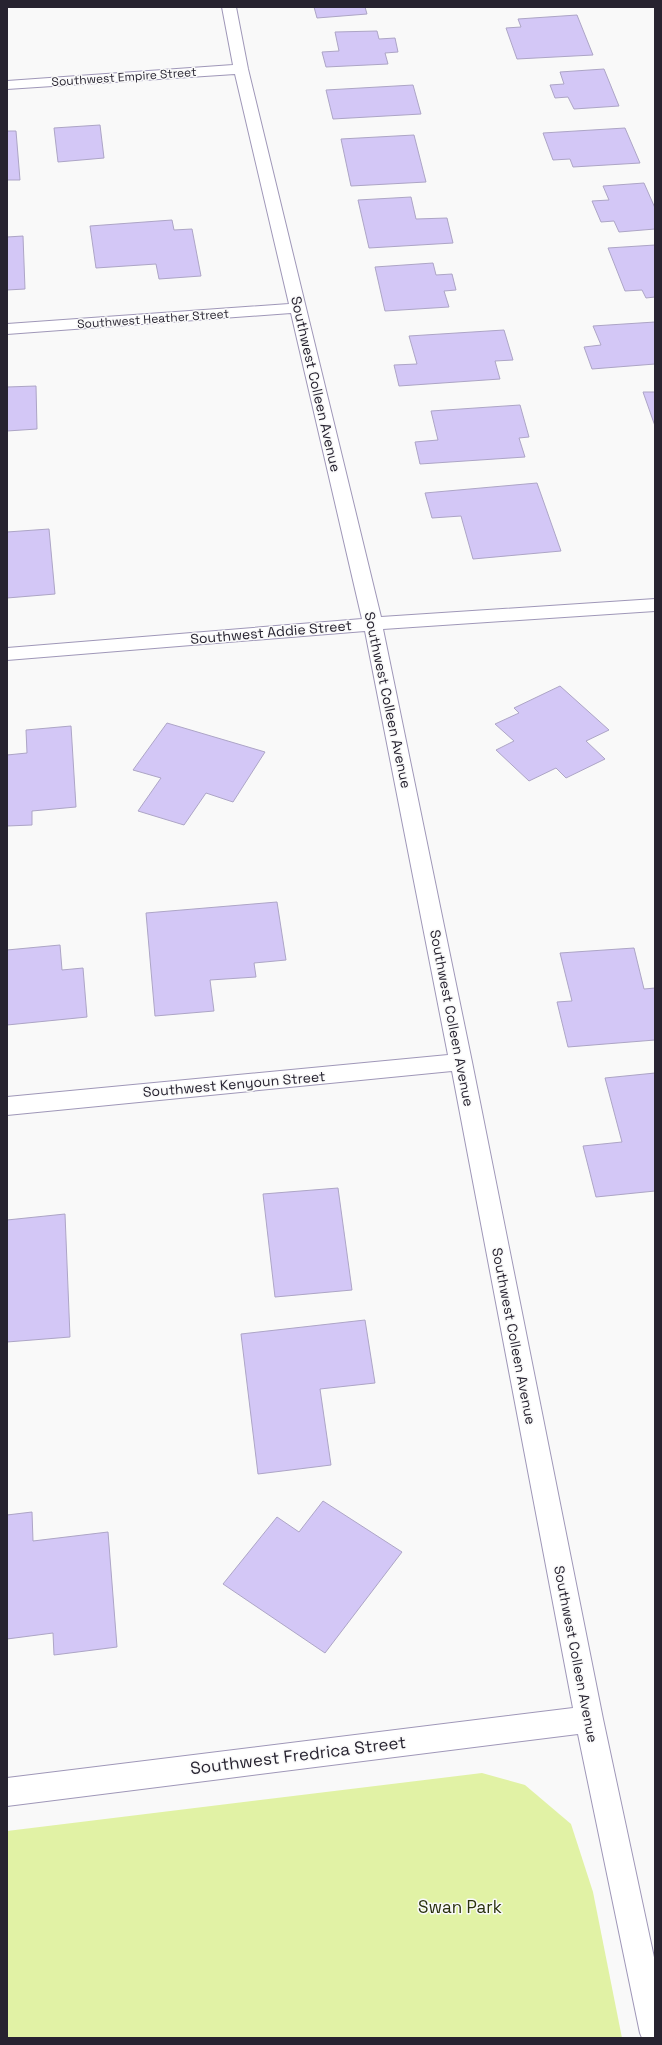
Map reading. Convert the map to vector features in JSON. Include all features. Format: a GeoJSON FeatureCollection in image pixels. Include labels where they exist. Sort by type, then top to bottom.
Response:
{"type":"FeatureCollection","features":[{"type":"Feature","properties":{"kind":"street","name":"Southwest Colleen Avenue"},"geometry":{"type":"LineString","coordinates":[[229,7],[241,69],[373,624],[461,1062],[588,1719],[655,2033]]}},
{"type":"Feature","properties":{"kind":"street","name":"Southwest Empire Street"},"geometry":{"type":"LineString","coordinates":[[7,85],[241,69]]}},
{"type":"Feature","properties":{"kind":"street","name":"Southwest Heather Street"},"geometry":{"type":"LineString","coordinates":[[7,329],[298,308]]}},
{"type":"Feature","properties":{"kind":"street","name":"Southwest Addie Street"},"geometry":{"type":"LineString","coordinates":[[7,654],[373,624],[655,605]]}},
{"type":"Feature","properties":{"kind":"street","name":"Southwest Kenyoun Street"},"geometry":{"type":"LineString","coordinates":[[7,1106],[461,1062]]}},
{"type":"Feature","properties":{"kind":"street","name":"Southwest Fredrica Street"},"geometry":{"type":"LineString","coordinates":[[7,1792],[588,1719]]}},
{"type":"Feature","properties":{"kind":"green space","name":"Swan Park"},"geometry":{"type":"Polygon","coordinates":[[[482,1773],[525,1785],[571,1824],[593,1892],[622,2038],[7,2038],[7,1831],[482,1773]]]}},
{"type":"Feature","properties":{"kind":"building"},"geometry":{"type":"Polygon","coordinates":[[[314,7],[365,7],[367,14],[317,18],[314,7]]]}},
{"type":"Feature","properties":{"kind":"building"},"geometry":{"type":"Polygon","coordinates":[[[577,15],[593,55],[517,59],[506,28],[521,27],[518,19],[577,15]]]}},
{"type":"Feature","properties":{"kind":"building"},"geometry":{"type":"Polygon","coordinates":[[[377,31],[379,39],[395,38],[398,52],[385,53],[388,64],[326,67],[322,52],[339,51],[335,32],[377,31]]]}},
{"type":"Feature","properties":{"kind":"building"},"geometry":{"type":"Polygon","coordinates":[[[604,69],[619,106],[574,109],[568,97],[555,98],[550,85],[564,84],[560,72],[604,69]]]}},
{"type":"Feature","properties":{"kind":"building"},"geometry":{"type":"Polygon","coordinates":[[[413,85],[421,114],[333,119],[326,90],[413,85]]]}},
{"type":"Feature","properties":{"kind":"building"},"geometry":{"type":"Polygon","coordinates":[[[100,125],[104,158],[58,162],[54,128],[100,125]]]}},
{"type":"Feature","properties":{"kind":"building"},"geometry":{"type":"Polygon","coordinates":[[[625,128],[640,163],[573,167],[570,159],[553,160],[543,133],[625,128]]]}},
{"type":"Feature","properties":{"kind":"building"},"geometry":{"type":"Polygon","coordinates":[[[7,131],[16,131],[20,180],[7,180],[7,131]]]}},
{"type":"Feature","properties":{"kind":"building"},"geometry":{"type":"Polygon","coordinates":[[[414,135],[426,182],[351,186],[341,139],[414,135]]]}},
{"type":"Feature","properties":{"kind":"building"},"geometry":{"type":"Polygon","coordinates":[[[644,183],[655,208],[655,229],[619,232],[614,221],[601,222],[592,201],[609,200],[603,186],[644,183]]]}},
{"type":"Feature","properties":{"kind":"building"},"geometry":{"type":"Polygon","coordinates":[[[411,197],[416,219],[447,218],[453,243],[369,248],[358,200],[411,197]]]}},
{"type":"Feature","properties":{"kind":"building"},"geometry":{"type":"Polygon","coordinates":[[[172,220],[174,230],[192,229],[201,276],[159,279],[156,264],[96,268],[90,226],[172,220]]]}},
{"type":"Feature","properties":{"kind":"building"},"geometry":{"type":"Polygon","coordinates":[[[23,236],[25,289],[7,290],[7,237],[23,236]]]}},
{"type":"Feature","properties":{"kind":"building"},"geometry":{"type":"Polygon","coordinates":[[[655,245],[655,297],[646,298],[642,290],[625,291],[608,248],[655,245]]]}},
{"type":"Feature","properties":{"kind":"building"},"geometry":{"type":"Polygon","coordinates":[[[433,263],[436,275],[452,274],[456,290],[444,291],[449,307],[385,311],[375,267],[433,263]]]}},
{"type":"Feature","properties":{"kind":"building"},"geometry":{"type":"Polygon","coordinates":[[[655,322],[655,364],[592,369],[584,347],[601,345],[593,326],[655,322]]]}},
{"type":"Feature","properties":{"kind":"building"},"geometry":{"type":"Polygon","coordinates":[[[504,330],[513,360],[495,361],[500,379],[399,386],[394,365],[417,364],[409,336],[504,330]]]}},
{"type":"Feature","properties":{"kind":"building"},"geometry":{"type":"Polygon","coordinates":[[[36,386],[37,429],[7,431],[7,387],[36,386]]]}},
{"type":"Feature","properties":{"kind":"building"},"geometry":{"type":"Polygon","coordinates":[[[643,392],[655,392],[655,426],[643,392]]]}},
{"type":"Feature","properties":{"kind":"building"},"geometry":{"type":"Polygon","coordinates":[[[520,405],[529,437],[519,438],[525,457],[420,464],[415,442],[438,440],[431,411],[520,405]]]}},
{"type":"Feature","properties":{"kind":"building"},"geometry":{"type":"Polygon","coordinates":[[[537,483],[561,551],[473,559],[461,516],[432,518],[425,493],[537,483]]]}},
{"type":"Feature","properties":{"kind":"building"},"geometry":{"type":"Polygon","coordinates":[[[49,529],[55,594],[7,598],[7,532],[49,529]]]}},
{"type":"Feature","properties":{"kind":"building"},"geometry":{"type":"Polygon","coordinates":[[[560,686],[609,730],[586,741],[605,759],[566,778],[556,768],[529,781],[496,750],[514,741],[495,724],[519,713],[514,708],[560,686]]]}},
{"type":"Feature","properties":{"kind":"building"},"geometry":{"type":"Polygon","coordinates":[[[167,723],[265,752],[233,802],[206,793],[184,825],[138,811],[161,778],[133,770],[167,723]]]}},
{"type":"Feature","properties":{"kind":"building"},"geometry":{"type":"Polygon","coordinates":[[[71,726],[76,807],[32,811],[32,825],[7,826],[7,755],[27,753],[26,730],[71,726]]]}},
{"type":"Feature","properties":{"kind":"building"},"geometry":{"type":"Polygon","coordinates":[[[277,902],[286,960],[254,963],[256,977],[210,980],[214,1011],[155,1016],[146,913],[277,902]]]}},
{"type":"Feature","properties":{"kind":"building"},"geometry":{"type":"Polygon","coordinates":[[[60,945],[62,970],[83,968],[87,1017],[7,1025],[7,950],[60,945]]]}},
{"type":"Feature","properties":{"kind":"building"},"geometry":{"type":"Polygon","coordinates":[[[634,948],[644,989],[655,988],[655,1040],[568,1047],[557,1002],[572,1001],[560,953],[634,948]]]}},
{"type":"Feature","properties":{"kind":"building"},"geometry":{"type":"Polygon","coordinates":[[[655,1073],[655,1191],[596,1197],[583,1146],[622,1142],[605,1078],[655,1073]]]}},
{"type":"Feature","properties":{"kind":"building"},"geometry":{"type":"Polygon","coordinates":[[[338,1188],[352,1290],[275,1297],[263,1194],[338,1188]]]}},
{"type":"Feature","properties":{"kind":"building"},"geometry":{"type":"Polygon","coordinates":[[[65,1214],[70,1337],[7,1342],[7,1220],[65,1214]]]}},
{"type":"Feature","properties":{"kind":"building"},"geometry":{"type":"Polygon","coordinates":[[[365,1320],[375,1383],[320,1389],[331,1465],[258,1474],[241,1334],[365,1320]]]}},
{"type":"Feature","properties":{"kind":"building"},"geometry":{"type":"Polygon","coordinates":[[[323,1501],[402,1552],[325,1653],[223,1584],[277,1517],[299,1532],[323,1501]]]}},
{"type":"Feature","properties":{"kind":"building"},"geometry":{"type":"Polygon","coordinates":[[[32,1512],[33,1541],[108,1532],[117,1647],[54,1655],[53,1633],[7,1639],[7,1515],[32,1512]]]}}]}
